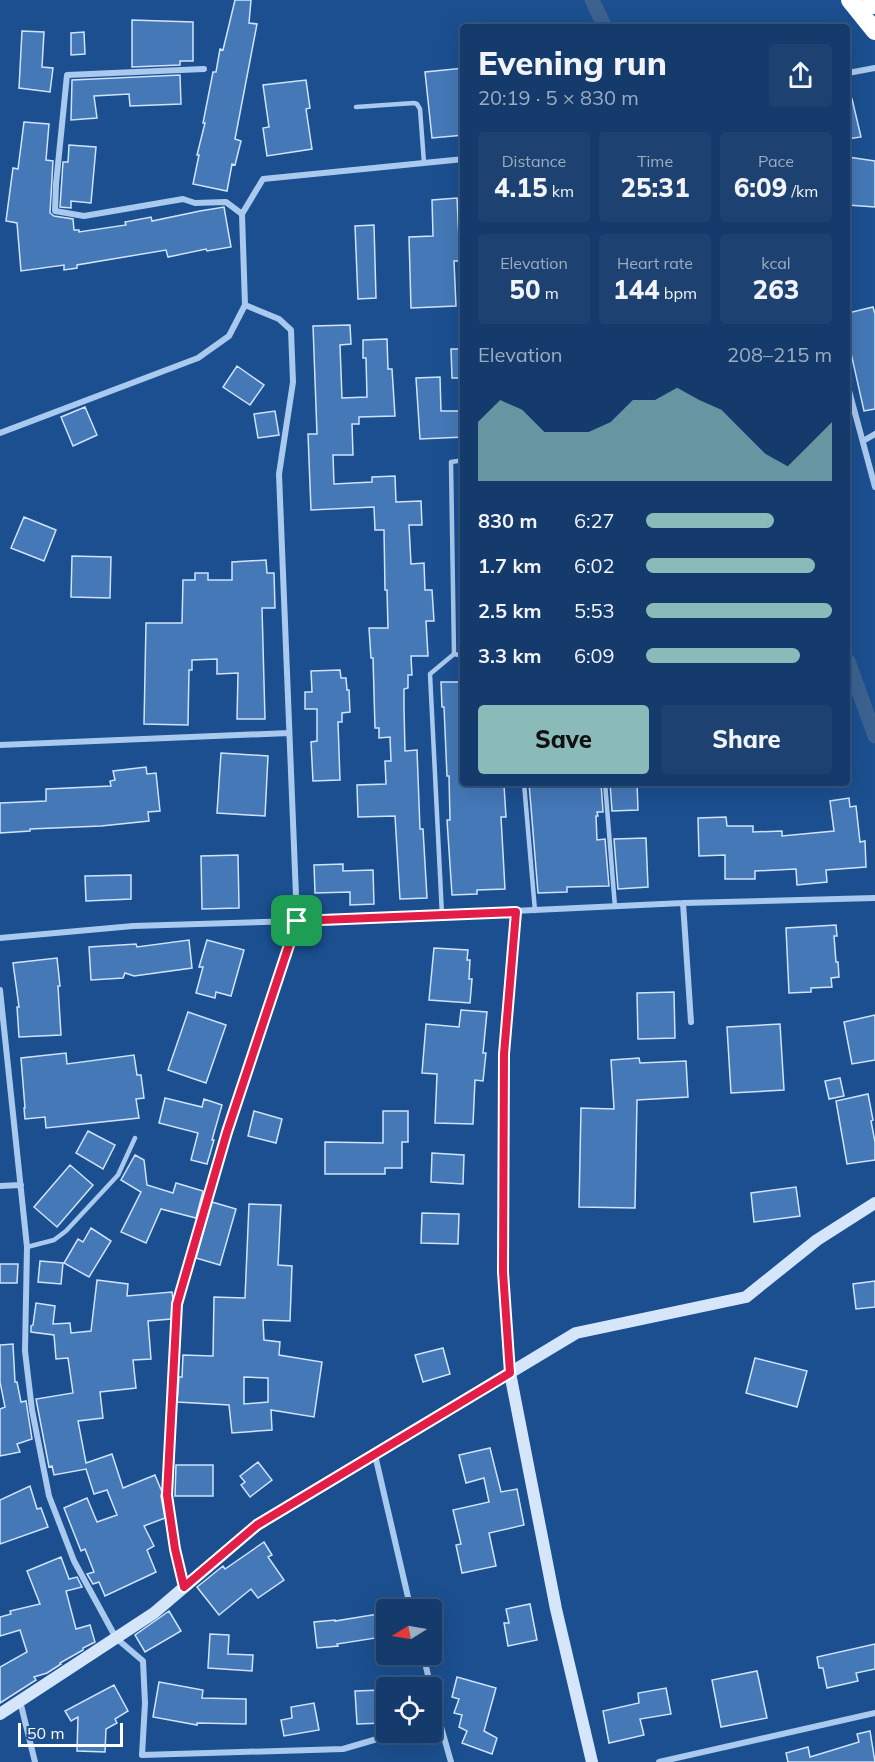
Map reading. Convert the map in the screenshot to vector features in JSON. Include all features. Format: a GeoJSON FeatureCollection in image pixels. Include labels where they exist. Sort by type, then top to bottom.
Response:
{"type":"FeatureCollection","features":[{"type":"Feature","properties":{"kind":"highway"},"geometry":{"type":"LineString","coordinates":[[850,0],[875,31]]}},
{"type":"Feature","properties":{"kind":"highway"},"geometry":{"type":"LineString","coordinates":[[871,0],[875,5]]}},
{"type":"Feature","properties":{"kind":"street"},"geometry":{"type":"LineString","coordinates":[[850,73],[875,68]]}},
{"type":"Feature","properties":{"kind":"street"},"geometry":{"type":"LineString","coordinates":[[204,69],[68,75],[55,211],[84,216],[183,199],[195,204],[226,202],[242,214]]}},
{"type":"Feature","properties":{"kind":"street"},"geometry":{"type":"LineString","coordinates":[[0,433],[198,358],[229,336],[245,305],[242,214],[263,179],[460,159]]}},
{"type":"Feature","properties":{"kind":"street"},"geometry":{"type":"LineString","coordinates":[[184,1587],[175,1549],[167,1495],[177,1304],[227,1132],[297,921],[279,474],[293,382],[291,330],[279,319],[245,305]]}},
{"type":"Feature","properties":{"kind":"street"},"geometry":{"type":"LineString","coordinates":[[850,394],[875,487]]}},
{"type":"Feature","properties":{"kind":"street"},"geometry":{"type":"LineString","coordinates":[[863,441],[875,434]]}},
{"type":"Feature","properties":{"kind":"street"},"geometry":{"type":"LineString","coordinates":[[0,745],[289,733]]}},
{"type":"Feature","properties":{"kind":"street"},"geometry":{"type":"LineString","coordinates":[[0,938],[133,926],[516,912],[683,903],[875,898]]}},
{"type":"Feature","properties":{"kind":"street"},"geometry":{"type":"LineString","coordinates":[[683,903],[691,1022]]}},
{"type":"Feature","properties":{"kind":"street"},"geometry":{"type":"LineString","coordinates":[[516,912],[504,1054],[503,1272],[510,1373],[556,1609],[592,1762]]}},
{"type":"Feature","properties":{"kind":"street"},"geometry":{"type":"LineString","coordinates":[[0,990],[27,1247],[25,1351],[32,1410],[48,1496],[74,1561],[116,1638],[143,1661],[145,1703],[142,1755],[343,1749],[376,1739]]}},
{"type":"Feature","properties":{"kind":"street"},"geometry":{"type":"LineString","coordinates":[[0,1186],[21,1185]]}},
{"type":"Feature","properties":{"kind":"street"},"geometry":{"type":"LineString","coordinates":[[0,1714],[154,1612],[257,1525],[576,1334],[746,1298],[817,1240],[875,1203]]}},
{"type":"Feature","properties":{"kind":"street"},"geometry":{"type":"LineString","coordinates":[[375,1454],[408,1599]]}},
{"type":"Feature","properties":{"kind":"street"},"geometry":{"type":"LineString","coordinates":[[20,1701],[35,1762]]}},
{"type":"Feature","properties":{"kind":"street"},"geometry":{"type":"LineString","coordinates":[[658,1762],[875,1713]]}},
{"type":"Feature","properties":{"kind":"street"},"geometry":{"type":"LineString","coordinates":[[442,1737],[451,1762]]}},
{"type":"Feature","properties":{"kind":"lane"},"geometry":{"type":"LineString","coordinates":[[356,107],[414,103],[417,105],[420,109],[423,163]]}},
{"type":"Feature","properties":{"kind":"lane"},"geometry":{"type":"LineString","coordinates":[[454,654],[451,462],[460,461]]}},
{"type":"Feature","properties":{"kind":"lane"},"geometry":{"type":"LineString","coordinates":[[454,654],[460,655]]}},
{"type":"Feature","properties":{"kind":"lane"},"geometry":{"type":"LineString","coordinates":[[442,915],[430,674],[454,654]]}},
{"type":"Feature","properties":{"kind":"lane"},"geometry":{"type":"LineString","coordinates":[[524,786],[535,911]]}},
{"type":"Feature","properties":{"kind":"lane"},"geometry":{"type":"LineString","coordinates":[[604,786],[615,907]]}},
{"type":"Feature","properties":{"kind":"lane"},"geometry":{"type":"LineString","coordinates":[[27,1247],[54,1240],[66,1231],[118,1175],[135,1138]]}},
{"type":"Feature","properties":{"kind":"building"},"geometry":{"type":"Polygon","coordinates":[[[235,0],[251,0],[249,23],[257,24],[235,139],[241,141],[235,165],[232,164],[227,191],[193,184],[213,72],[216,72],[220,49],[223,50],[235,0]]]}},
{"type":"Feature","properties":{"kind":"building"},"geometry":{"type":"Polygon","coordinates":[[[132,20],[193,22],[193,61],[180,61],[180,65],[132,67],[132,20]]]}},
{"type":"Feature","properties":{"kind":"building"},"geometry":{"type":"Polygon","coordinates":[[[22,31],[44,32],[42,67],[53,68],[50,92],[19,88],[22,31]]]}},
{"type":"Feature","properties":{"kind":"building"},"geometry":{"type":"Polygon","coordinates":[[[84,32],[85,54],[71,55],[71,33],[84,32]]]}},
{"type":"Feature","properties":{"kind":"building"},"geometry":{"type":"Polygon","coordinates":[[[460,68],[460,135],[432,138],[425,72],[460,68]]]}},
{"type":"Feature","properties":{"kind":"building"},"geometry":{"type":"Polygon","coordinates":[[[180,75],[181,104],[130,106],[129,94],[94,96],[97,118],[71,120],[72,80],[180,75]]]}},
{"type":"Feature","properties":{"kind":"building"},"geometry":{"type":"Polygon","coordinates":[[[306,80],[310,108],[306,109],[312,149],[267,156],[263,128],[269,127],[263,85],[306,80]]]}},
{"type":"Feature","properties":{"kind":"building"},"geometry":{"type":"Polygon","coordinates":[[[852,99],[861,137],[850,139],[850,100],[852,99]]]}},
{"type":"Feature","properties":{"kind":"building"},"geometry":{"type":"Polygon","coordinates":[[[24,122],[49,124],[46,160],[53,161],[50,213],[54,216],[73,219],[74,230],[79,230],[79,232],[126,225],[125,222],[151,217],[152,221],[224,207],[231,247],[207,251],[206,249],[168,257],[166,250],[77,265],[77,268],[64,270],[64,265],[21,271],[17,223],[6,221],[13,168],[18,169],[24,122]]]}},
{"type":"Feature","properties":{"kind":"building"},"geometry":{"type":"Polygon","coordinates":[[[69,145],[96,147],[91,203],[71,201],[71,208],[60,207],[63,162],[68,162],[69,145]]]}},
{"type":"Feature","properties":{"kind":"building"},"geometry":{"type":"Polygon","coordinates":[[[850,157],[875,161],[875,207],[850,205],[850,157]]]}},
{"type":"Feature","properties":{"kind":"building"},"geometry":{"type":"Polygon","coordinates":[[[457,198],[460,261],[454,261],[456,306],[411,308],[409,237],[433,236],[432,200],[457,198]]]}},
{"type":"Feature","properties":{"kind":"building"},"geometry":{"type":"Polygon","coordinates":[[[374,225],[376,298],[358,299],[355,226],[374,225]]]}},
{"type":"Feature","properties":{"kind":"building"},"geometry":{"type":"Polygon","coordinates":[[[873,307],[875,314],[875,409],[864,411],[850,349],[850,313],[873,307]]]}},
{"type":"Feature","properties":{"kind":"building"},"geometry":{"type":"Polygon","coordinates":[[[350,325],[351,344],[340,345],[342,398],[367,397],[363,340],[387,339],[388,369],[392,369],[395,416],[359,417],[359,424],[352,424],[353,455],[333,455],[334,484],[372,482],[372,477],[395,476],[396,502],[421,501],[422,525],[409,525],[411,564],[424,563],[425,590],[432,590],[434,621],[426,621],[428,656],[411,656],[412,675],[408,675],[408,688],[404,689],[404,709],[405,751],[417,750],[420,829],[423,829],[427,898],[400,899],[395,816],[358,817],[357,785],[386,784],[385,761],[391,761],[390,737],[379,738],[379,728],[375,728],[373,658],[371,658],[369,628],[388,628],[384,530],[375,530],[374,507],[311,510],[308,434],[317,434],[313,326],[350,325]]]}},
{"type":"Feature","properties":{"kind":"building"},"geometry":{"type":"Polygon","coordinates":[[[451,349],[460,349],[460,378],[452,378],[451,349]]]}},
{"type":"Feature","properties":{"kind":"building"},"geometry":{"type":"Polygon","coordinates":[[[237,366],[264,385],[250,405],[223,387],[237,366]]]}},
{"type":"Feature","properties":{"kind":"building"},"geometry":{"type":"Polygon","coordinates":[[[440,377],[441,411],[460,411],[460,437],[420,439],[416,378],[440,377]]]}},
{"type":"Feature","properties":{"kind":"building"},"geometry":{"type":"Polygon","coordinates":[[[85,407],[97,435],[73,446],[61,417],[85,407]]]}},
{"type":"Feature","properties":{"kind":"building"},"geometry":{"type":"Polygon","coordinates":[[[275,411],[279,435],[258,438],[254,414],[275,411]]]}},
{"type":"Feature","properties":{"kind":"building"},"geometry":{"type":"Polygon","coordinates":[[[24,517],[56,530],[44,561],[11,548],[24,517]]]}},
{"type":"Feature","properties":{"kind":"building"},"geometry":{"type":"Polygon","coordinates":[[[72,556],[111,557],[110,598],[71,597],[72,556]]]}},
{"type":"Feature","properties":{"kind":"building"},"geometry":{"type":"Polygon","coordinates":[[[266,560],[267,573],[274,573],[275,608],[262,608],[265,719],[237,719],[238,673],[217,674],[217,659],[192,660],[192,670],[189,670],[188,725],[144,724],[146,623],[182,623],[183,580],[195,580],[195,573],[208,573],[208,580],[232,580],[232,562],[266,560]]]}},
{"type":"Feature","properties":{"kind":"building"},"geometry":{"type":"Polygon","coordinates":[[[340,670],[341,678],[346,678],[347,690],[349,690],[350,712],[342,713],[342,722],[338,722],[340,780],[313,781],[311,742],[317,741],[317,709],[305,709],[305,692],[312,692],[311,671],[340,670]]]}},
{"type":"Feature","properties":{"kind":"building"},"geometry":{"type":"Polygon","coordinates":[[[441,682],[460,682],[460,786],[504,786],[506,817],[501,817],[505,889],[477,890],[477,894],[452,895],[447,820],[450,820],[449,776],[447,776],[444,707],[442,707],[441,682]]]}},
{"type":"Feature","properties":{"kind":"building"},"geometry":{"type":"Polygon","coordinates":[[[221,753],[268,756],[265,816],[217,813],[221,753]]]}},
{"type":"Feature","properties":{"kind":"building"},"geometry":{"type":"Polygon","coordinates":[[[146,767],[147,774],[156,773],[160,811],[148,812],[149,821],[0,833],[0,803],[46,801],[46,789],[111,786],[110,781],[115,780],[113,771],[146,767]]]}},
{"type":"Feature","properties":{"kind":"building"},"geometry":{"type":"Polygon","coordinates":[[[529,786],[601,786],[603,812],[597,812],[598,816],[596,816],[597,840],[605,839],[609,886],[567,887],[567,892],[538,893],[529,786]]]}},
{"type":"Feature","properties":{"kind":"building"},"geometry":{"type":"Polygon","coordinates":[[[610,786],[637,786],[638,810],[612,811],[610,786]]]}},
{"type":"Feature","properties":{"kind":"building"},"geometry":{"type":"Polygon","coordinates":[[[849,798],[850,807],[856,806],[860,842],[865,841],[866,867],[826,870],[827,882],[797,885],[796,869],[755,871],[755,879],[725,879],[725,855],[699,856],[698,818],[726,817],[727,826],[753,826],[753,832],[782,831],[782,836],[834,831],[830,801],[849,798]]]}},
{"type":"Feature","properties":{"kind":"building"},"geometry":{"type":"Polygon","coordinates":[[[646,838],[648,887],[618,889],[614,839],[646,838]]]}},
{"type":"Feature","properties":{"kind":"building"},"geometry":{"type":"Polygon","coordinates":[[[238,855],[239,908],[202,909],[201,856],[238,855]]]}},
{"type":"Feature","properties":{"kind":"building"},"geometry":{"type":"Polygon","coordinates":[[[343,864],[343,871],[373,870],[374,904],[350,905],[350,892],[315,893],[314,865],[343,864]]]}},
{"type":"Feature","properties":{"kind":"building"},"geometry":{"type":"Polygon","coordinates":[[[131,875],[131,899],[86,901],[85,876],[131,875]]]}},
{"type":"Feature","properties":{"kind":"building"},"geometry":{"type":"Polygon","coordinates":[[[836,925],[837,936],[834,936],[839,977],[831,978],[832,987],[811,988],[811,992],[789,993],[786,928],[836,925]]]}},
{"type":"Feature","properties":{"kind":"building"},"geometry":{"type":"Polygon","coordinates":[[[189,940],[192,968],[134,976],[125,973],[123,978],[91,980],[89,947],[136,944],[137,947],[189,940]]]}},
{"type":"Feature","properties":{"kind":"building"},"geometry":{"type":"Polygon","coordinates":[[[207,940],[244,950],[231,996],[216,992],[215,998],[196,993],[203,967],[199,967],[207,940]]]}},
{"type":"Feature","properties":{"kind":"building"},"geometry":{"type":"Polygon","coordinates":[[[434,948],[468,950],[469,979],[472,979],[470,1003],[429,1000],[434,948]]]}},
{"type":"Feature","properties":{"kind":"building"},"geometry":{"type":"Polygon","coordinates":[[[57,958],[61,1035],[19,1037],[17,1007],[19,1007],[13,963],[57,958]]]}},
{"type":"Feature","properties":{"kind":"building"},"geometry":{"type":"Polygon","coordinates":[[[674,992],[675,1038],[638,1039],[637,993],[674,992]]]}},
{"type":"Feature","properties":{"kind":"building"},"geometry":{"type":"Polygon","coordinates":[[[461,1010],[487,1012],[483,1081],[475,1080],[473,1124],[435,1123],[437,1074],[422,1073],[426,1024],[459,1027],[461,1010]]]}},
{"type":"Feature","properties":{"kind":"building"},"geometry":{"type":"Polygon","coordinates":[[[188,1012],[226,1025],[206,1083],[168,1070],[188,1012]]]}},
{"type":"Feature","properties":{"kind":"building"},"geometry":{"type":"Polygon","coordinates":[[[875,1015],[875,1060],[852,1064],[844,1022],[875,1015]]]}},
{"type":"Feature","properties":{"kind":"building"},"geometry":{"type":"Polygon","coordinates":[[[780,1024],[784,1090],[731,1093],[727,1027],[780,1024]]]}},
{"type":"Feature","properties":{"kind":"building"},"geometry":{"type":"Polygon","coordinates":[[[66,1053],[67,1064],[134,1055],[137,1075],[141,1075],[144,1098],[136,1099],[139,1118],[46,1128],[45,1117],[25,1119],[21,1058],[66,1053]]]}},
{"type":"Feature","properties":{"kind":"building"},"geometry":{"type":"Polygon","coordinates":[[[639,1058],[640,1063],[686,1061],[688,1097],[637,1100],[635,1208],[579,1207],[581,1108],[614,1109],[611,1060],[639,1058]]]}},
{"type":"Feature","properties":{"kind":"building"},"geometry":{"type":"Polygon","coordinates":[[[840,1078],[844,1096],[829,1099],[825,1081],[840,1078]]]}},
{"type":"Feature","properties":{"kind":"building"},"geometry":{"type":"Polygon","coordinates":[[[868,1094],[873,1120],[871,1121],[875,1142],[875,1160],[847,1164],[836,1101],[868,1094]]]}},
{"type":"Feature","properties":{"kind":"building"},"geometry":{"type":"Polygon","coordinates":[[[165,1098],[202,1107],[204,1099],[222,1105],[207,1164],[191,1160],[198,1133],[159,1123],[165,1098]]]}},
{"type":"Feature","properties":{"kind":"building"},"geometry":{"type":"Polygon","coordinates":[[[254,1111],[282,1119],[276,1143],[248,1136],[254,1111]]]}},
{"type":"Feature","properties":{"kind":"building"},"geometry":{"type":"Polygon","coordinates":[[[383,1111],[408,1111],[408,1142],[402,1142],[402,1168],[385,1168],[385,1174],[325,1174],[325,1142],[383,1143],[383,1111]]]}},
{"type":"Feature","properties":{"kind":"building"},"geometry":{"type":"Polygon","coordinates":[[[88,1131],[115,1145],[103,1169],[76,1153],[88,1131]]]}},
{"type":"Feature","properties":{"kind":"building"},"geometry":{"type":"Polygon","coordinates":[[[432,1153],[464,1155],[463,1184],[431,1182],[432,1153]]]}},
{"type":"Feature","properties":{"kind":"building"},"geometry":{"type":"Polygon","coordinates":[[[135,1155],[144,1160],[147,1185],[173,1193],[176,1183],[203,1191],[196,1218],[161,1209],[146,1243],[121,1232],[141,1192],[121,1180],[135,1155]]]}},
{"type":"Feature","properties":{"kind":"building"},"geometry":{"type":"Polygon","coordinates":[[[70,1165],[93,1185],[57,1227],[34,1207],[70,1165]]]}},
{"type":"Feature","properties":{"kind":"building"},"geometry":{"type":"Polygon","coordinates":[[[796,1187],[800,1216],[754,1222],[751,1193],[796,1187]]]}},
{"type":"Feature","properties":{"kind":"building"},"geometry":{"type":"Polygon","coordinates":[[[212,1202],[236,1209],[220,1265],[196,1258],[212,1202]]]}},
{"type":"Feature","properties":{"kind":"building"},"geometry":{"type":"Polygon","coordinates":[[[249,1204],[281,1205],[278,1265],[292,1266],[290,1321],[263,1320],[264,1340],[280,1342],[279,1355],[322,1362],[314,1417],[271,1410],[272,1430],[232,1433],[229,1405],[177,1402],[183,1355],[213,1356],[214,1297],[245,1298],[249,1204]],[[244,1377],[244,1404],[268,1402],[268,1378],[244,1377]]]}},
{"type":"Feature","properties":{"kind":"building"},"geometry":{"type":"Polygon","coordinates":[[[422,1213],[459,1214],[458,1244],[421,1243],[422,1213]]]}},
{"type":"Feature","properties":{"kind":"building"},"geometry":{"type":"Polygon","coordinates":[[[91,1228],[111,1241],[89,1277],[64,1263],[78,1239],[83,1242],[91,1228]]]}},
{"type":"Feature","properties":{"kind":"building"},"geometry":{"type":"Polygon","coordinates":[[[40,1261],[63,1263],[61,1284],[38,1282],[40,1261]]]}},
{"type":"Feature","properties":{"kind":"building"},"geometry":{"type":"Polygon","coordinates":[[[0,1264],[18,1264],[17,1283],[0,1283],[0,1264]]]}},
{"type":"Feature","properties":{"kind":"building"},"geometry":{"type":"Polygon","coordinates":[[[97,1280],[128,1284],[127,1296],[172,1292],[173,1300],[171,1319],[148,1321],[151,1359],[133,1360],[136,1388],[100,1392],[103,1418],[78,1421],[86,1463],[112,1454],[123,1488],[155,1475],[162,1492],[165,1518],[144,1526],[154,1546],[147,1550],[156,1572],[105,1596],[99,1582],[93,1584],[87,1574],[94,1572],[85,1549],[81,1551],[64,1508],[87,1498],[97,1522],[117,1515],[107,1490],[94,1494],[86,1469],[54,1475],[52,1466],[49,1467],[36,1399],[73,1393],[68,1358],[56,1359],[54,1335],[31,1332],[36,1303],[55,1306],[53,1324],[70,1323],[71,1333],[91,1331],[97,1280]]]}},
{"type":"Feature","properties":{"kind":"building"},"geometry":{"type":"Polygon","coordinates":[[[875,1281],[875,1307],[856,1309],[853,1284],[875,1281]]]}},
{"type":"Feature","properties":{"kind":"building"},"geometry":{"type":"Polygon","coordinates":[[[13,1344],[15,1382],[17,1382],[21,1402],[26,1401],[32,1439],[17,1444],[20,1452],[0,1456],[0,1409],[5,1407],[0,1382],[0,1345],[13,1344]]]}},
{"type":"Feature","properties":{"kind":"building"},"geometry":{"type":"Polygon","coordinates":[[[443,1348],[450,1374],[423,1382],[415,1355],[443,1348]]]}},
{"type":"Feature","properties":{"kind":"building"},"geometry":{"type":"Polygon","coordinates":[[[755,1358],[807,1371],[797,1407],[746,1393],[755,1358]]]}},
{"type":"Feature","properties":{"kind":"building"},"geometry":{"type":"Polygon","coordinates":[[[490,1448],[501,1492],[517,1489],[524,1525],[489,1533],[496,1566],[462,1573],[456,1545],[461,1544],[453,1510],[489,1502],[484,1478],[466,1483],[459,1455],[490,1448]]]}},
{"type":"Feature","properties":{"kind":"building"},"geometry":{"type":"Polygon","coordinates":[[[258,1462],[272,1480],[250,1497],[241,1485],[245,1482],[240,1476],[258,1462]]]}},
{"type":"Feature","properties":{"kind":"building"},"geometry":{"type":"Polygon","coordinates":[[[176,1465],[213,1465],[213,1496],[175,1496],[176,1465]]]}},
{"type":"Feature","properties":{"kind":"building"},"geometry":{"type":"Polygon","coordinates":[[[30,1486],[37,1509],[41,1508],[48,1527],[0,1544],[0,1500],[30,1486]]]}},
{"type":"Feature","properties":{"kind":"building"},"geometry":{"type":"Polygon","coordinates":[[[264,1542],[272,1555],[268,1557],[284,1580],[258,1598],[251,1589],[219,1615],[197,1587],[223,1566],[225,1569],[264,1542]]]}},
{"type":"Feature","properties":{"kind":"building"},"geometry":{"type":"Polygon","coordinates":[[[61,1557],[69,1579],[77,1577],[82,1587],[66,1591],[76,1629],[90,1625],[95,1642],[47,1673],[34,1677],[36,1680],[0,1703],[0,1667],[27,1652],[20,1630],[0,1636],[0,1617],[11,1614],[10,1611],[40,1604],[27,1571],[61,1557]]]}},
{"type":"Feature","properties":{"kind":"building"},"geometry":{"type":"Polygon","coordinates":[[[530,1604],[537,1640],[508,1646],[504,1623],[509,1623],[506,1609],[530,1604]]]}},
{"type":"Feature","properties":{"kind":"building"},"geometry":{"type":"Polygon","coordinates":[[[169,1611],[181,1631],[145,1652],[135,1635],[169,1611]]]}},
{"type":"Feature","properties":{"kind":"building"},"geometry":{"type":"Polygon","coordinates":[[[376,1614],[376,1644],[375,1638],[317,1648],[314,1622],[376,1614]]]}},
{"type":"Feature","properties":{"kind":"building"},"geometry":{"type":"Polygon","coordinates":[[[210,1634],[229,1635],[228,1654],[253,1655],[252,1671],[208,1668],[210,1634]]]}},
{"type":"Feature","properties":{"kind":"building"},"geometry":{"type":"Polygon","coordinates":[[[875,1644],[875,1669],[856,1673],[858,1681],[827,1688],[823,1668],[819,1668],[817,1657],[875,1644]]]}},
{"type":"Feature","properties":{"kind":"building"},"geometry":{"type":"Polygon","coordinates":[[[757,1671],[767,1718],[721,1727],[712,1680],[757,1671]]]}},
{"type":"Feature","properties":{"kind":"building"},"geometry":{"type":"Polygon","coordinates":[[[457,1677],[496,1688],[484,1731],[497,1738],[492,1754],[462,1743],[467,1731],[459,1727],[462,1715],[454,1713],[459,1699],[452,1697],[457,1677]]]}},
{"type":"Feature","properties":{"kind":"building"},"geometry":{"type":"Polygon","coordinates":[[[159,1682],[203,1690],[202,1698],[246,1699],[246,1724],[197,1723],[197,1725],[153,1717],[159,1682]]]}},
{"type":"Feature","properties":{"kind":"building"},"geometry":{"type":"Polygon","coordinates":[[[114,1685],[128,1711],[115,1719],[117,1723],[106,1729],[105,1752],[77,1751],[78,1717],[71,1721],[65,1711],[114,1685]]]}},
{"type":"Feature","properties":{"kind":"building"},"geometry":{"type":"Polygon","coordinates":[[[666,1688],[671,1714],[640,1719],[644,1735],[609,1743],[603,1711],[639,1703],[638,1693],[666,1688]]]}},
{"type":"Feature","properties":{"kind":"building"},"geometry":{"type":"Polygon","coordinates":[[[376,1690],[376,1723],[357,1724],[355,1691],[376,1690]]]}},
{"type":"Feature","properties":{"kind":"building"},"geometry":{"type":"Polygon","coordinates":[[[314,1703],[319,1730],[284,1736],[281,1720],[292,1718],[291,1707],[314,1703]]]}},
{"type":"Feature","properties":{"kind":"building"},"geometry":{"type":"Polygon","coordinates":[[[870,1731],[875,1762],[788,1762],[786,1753],[808,1747],[810,1757],[859,1742],[857,1734],[870,1731]]]}},
{"type":"Feature","properties":{"kind":"waterway"},"geometry":{"type":"LineString","coordinates":[[592,0],[604,24]]}},
{"type":"Feature","properties":{"kind":"waterway"},"geometry":{"type":"LineString","coordinates":[[850,667],[875,736]]}},
{"type":"Feature","properties":{"kind":"route"},"geometry":{"type":"LineString","coordinates":[[516,912],[504,1054],[503,1272],[510,1373],[257,1525],[184,1587],[175,1549],[167,1495],[177,1304],[227,1132],[297,921],[516,912]]}}]}
